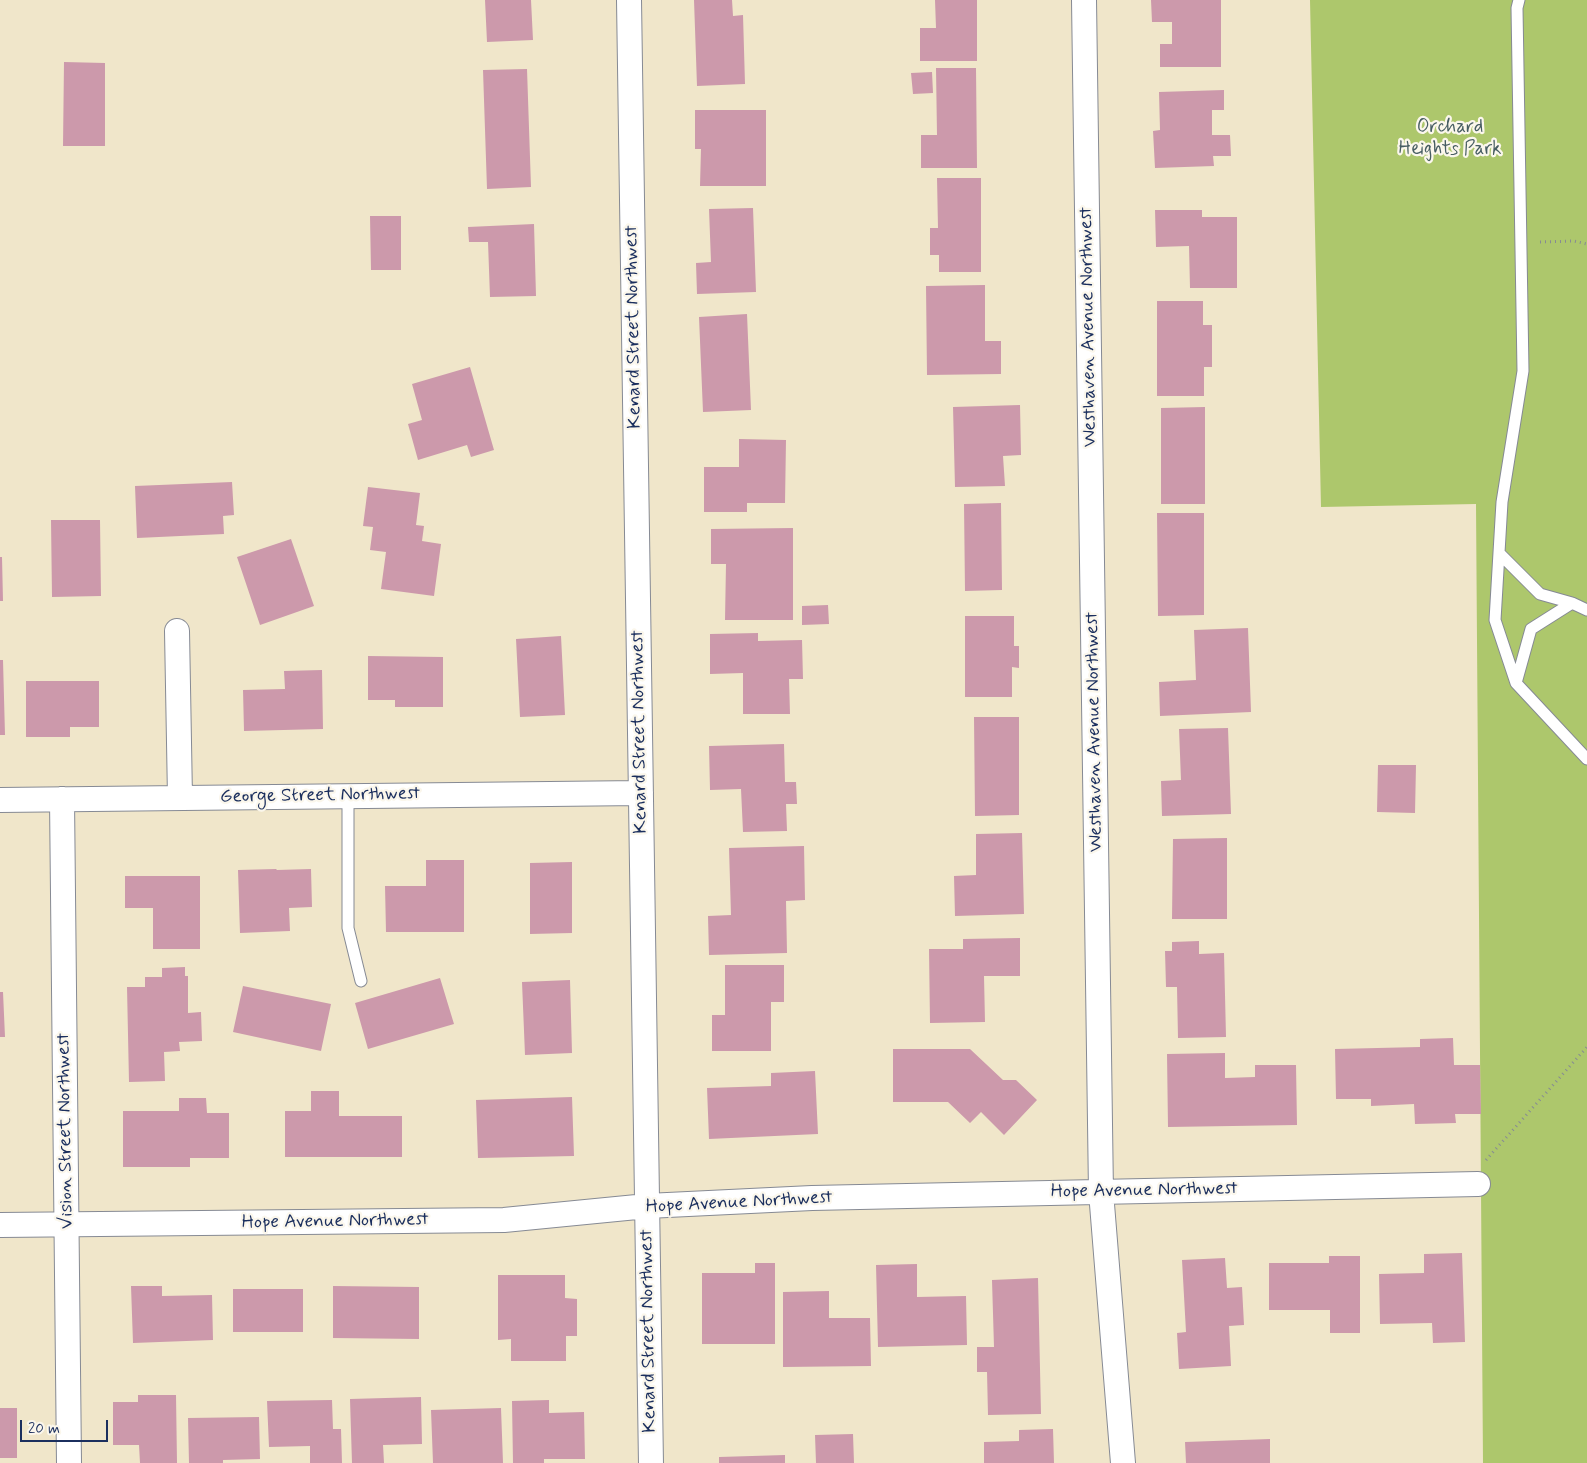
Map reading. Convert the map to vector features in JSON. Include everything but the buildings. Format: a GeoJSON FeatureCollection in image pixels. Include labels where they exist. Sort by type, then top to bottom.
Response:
{"type":"FeatureCollection","features":[{"type":"Feature","properties":{"kind":"street","name":"Kenard Street Northwest"},"geometry":{"type":"LineString","coordinates":[[629,0],[651,1463]]}},
{"type":"Feature","properties":{"kind":"street","name":"Westhaven Avenue Northwest"},"geometry":{"type":"LineString","coordinates":[[1084,0],[1102,1192],[1123,1463]]}},
{"type":"Feature","properties":{"kind":"street"},"geometry":{"type":"LineString","coordinates":[[177,631],[180,798]]}},
{"type":"Feature","properties":{"kind":"street","name":"George Street Northwest"},"geometry":{"type":"LineString","coordinates":[[0,800],[640,793]]}},
{"type":"Feature","properties":{"kind":"street","name":"Vision Street Northwest"},"geometry":{"type":"LineString","coordinates":[[62,799],[69,1463]]}},
{"type":"Feature","properties":{"kind":"street","name":"Hope Avenue Northwest"},"geometry":{"type":"LineString","coordinates":[[0,1225],[504,1220],[647,1206],[812,1198],[1478,1184]]}},
{"type":"Feature","properties":{"kind":"lane"},"geometry":{"type":"LineString","coordinates":[[1519,0],[1517,8],[1523,371],[1502,502],[1495,620],[1516,683],[1587,759]]}},
{"type":"Feature","properties":{"kind":"lane"},"geometry":{"type":"LineString","coordinates":[[1499,553],[1540,594],[1572,603],[1587,610]]}},
{"type":"Feature","properties":{"kind":"lane"},"geometry":{"type":"LineString","coordinates":[[1516,683],[1531,629],[1572,603]]}},
{"type":"Feature","properties":{"kind":"lane"},"geometry":{"type":"LineString","coordinates":[[348,796],[348,928],[361,981]]}},
{"type":"Feature","properties":{"kind":"path"},"geometry":{"type":"LineString","coordinates":[[1520,242],[1574,241],[1587,244]]}},
{"type":"Feature","properties":{"kind":"path"},"geometry":{"type":"LineString","coordinates":[[1478,1184],[1487,1157],[1587,1047]]}},
{"type":"Feature","properties":{"kind":"green space","name":"Orchard Heights Park"},"geometry":{"type":"Polygon","coordinates":[[[1310,0],[1587,0],[1587,1463],[1483,1463],[1476,504],[1321,507],[1310,0]]]}}]}
